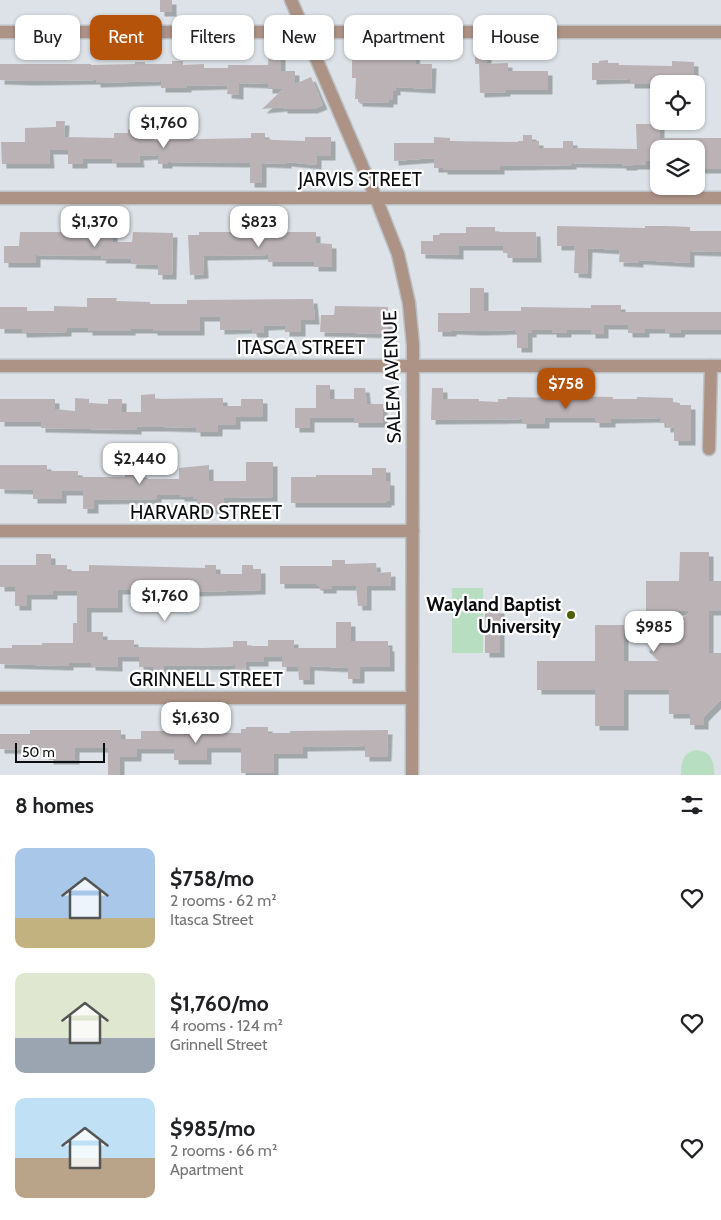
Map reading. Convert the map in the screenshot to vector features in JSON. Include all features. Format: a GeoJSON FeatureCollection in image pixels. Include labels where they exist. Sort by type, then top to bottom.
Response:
{"type":"FeatureCollection","features":[{"type":"Feature","properties":{"kind":"street","name":"SALEM AVENUE"},"geometry":{"type":"LineString","coordinates":[[291,0],[297,15]]}},
{"type":"Feature","properties":{"kind":"street"},"geometry":{"type":"LineString","coordinates":[[0,32],[264,33]]}},
{"type":"Feature","properties":{"kind":"street"},"geometry":{"type":"LineString","coordinates":[[334,33],[721,32]]}},
{"type":"Feature","properties":{"kind":"street","name":"SALEM AVENUE"},"geometry":{"type":"LineString","coordinates":[[317,60],[398,254],[409,303],[413,345],[412,775]]}},
{"type":"Feature","properties":{"kind":"street","name":"JARVIS STREET"},"geometry":{"type":"LineString","coordinates":[[0,198],[721,198]]}},
{"type":"Feature","properties":{"kind":"street","name":"ITASCA STREET"},"geometry":{"type":"LineString","coordinates":[[0,366],[716,366]]}},
{"type":"Feature","properties":{"kind":"street"},"geometry":{"type":"LineString","coordinates":[[709,449],[716,366]]}},
{"type":"Feature","properties":{"kind":"street","name":"HARVARD STREET"},"geometry":{"type":"LineString","coordinates":[[0,530],[413,531]]}},
{"type":"Feature","properties":{"kind":"street","name":"GRINNELL STREET"},"geometry":{"type":"LineString","coordinates":[[0,698],[412,698]]}},
{"type":"Feature","properties":{"kind":"green space"},"geometry":{"type":"Polygon","coordinates":[[[452,588],[483,588],[483,653],[452,653],[452,588]]]}},
{"type":"Feature","properties":{"kind":"green space"},"geometry":{"type":"Polygon","coordinates":[[[697,750],[709,755],[714,775],[681,775],[684,758],[692,751],[697,750]]]}},
{"type":"Feature","properties":{"kind":"building"},"geometry":{"type":"Polygon","coordinates":[[[160,0],[172,0],[172,12],[160,12],[160,0]]]}},
{"type":"Feature","properties":{"kind":"building"},"geometry":{"type":"Polygon","coordinates":[[[268,60],[281,60],[281,71],[295,71],[295,84],[311,77],[323,105],[313,109],[283,109],[283,107],[262,109],[283,89],[268,89],[268,84],[239,83],[239,95],[227,94],[228,85],[161,88],[161,81],[96,83],[96,80],[0,80],[0,64],[91,65],[145,62],[145,64],[172,64],[172,61],[183,61],[183,65],[204,64],[204,68],[228,68],[228,65],[268,65],[268,60]]]}},
{"type":"Feature","properties":{"kind":"building"},"geometry":{"type":"Polygon","coordinates":[[[352,60],[415,60],[415,64],[432,64],[431,89],[396,87],[396,91],[393,91],[393,100],[389,100],[389,103],[358,102],[358,99],[355,99],[356,78],[352,78],[352,60]]]}},
{"type":"Feature","properties":{"kind":"building"},"geometry":{"type":"Polygon","coordinates":[[[475,60],[487,60],[487,64],[508,63],[508,71],[548,71],[548,90],[506,90],[506,92],[480,93],[479,64],[475,64],[475,60]]]}},
{"type":"Feature","properties":{"kind":"building"},"geometry":{"type":"Polygon","coordinates":[[[608,60],[608,63],[619,63],[619,65],[672,66],[672,61],[694,62],[694,75],[650,75],[650,84],[630,84],[630,79],[592,80],[592,63],[599,63],[599,61],[608,60]]]}},
{"type":"Feature","properties":{"kind":"building"},"geometry":{"type":"Polygon","coordinates":[[[56,121],[65,121],[64,137],[114,138],[114,133],[128,133],[128,129],[143,129],[143,137],[154,137],[154,140],[251,138],[251,133],[265,133],[265,139],[274,140],[305,141],[305,137],[331,137],[331,156],[317,156],[317,165],[287,162],[287,164],[262,163],[262,183],[250,183],[250,163],[168,162],[168,164],[158,164],[158,155],[139,156],[140,163],[112,163],[112,159],[83,159],[83,164],[68,164],[68,150],[49,150],[50,164],[2,164],[1,142],[25,142],[25,128],[56,127],[56,121]]]}},
{"type":"Feature","properties":{"kind":"building"},"geometry":{"type":"Polygon","coordinates":[[[636,124],[650,124],[650,130],[660,130],[660,138],[721,138],[721,169],[705,169],[705,140],[650,140],[650,161],[646,161],[646,165],[633,166],[572,163],[572,165],[500,166],[500,170],[443,170],[443,168],[434,168],[434,158],[394,161],[394,143],[434,143],[434,137],[450,138],[450,141],[518,142],[523,141],[523,135],[532,135],[532,141],[539,141],[539,148],[563,148],[563,141],[573,141],[573,148],[637,149],[636,124]]]}},
{"type":"Feature","properties":{"kind":"building"},"geometry":{"type":"Polygon","coordinates":[[[557,226],[645,228],[645,226],[666,226],[690,227],[690,231],[721,231],[721,252],[690,251],[690,263],[639,260],[639,263],[619,262],[620,250],[588,248],[587,274],[574,273],[575,246],[557,246],[557,226]]]}},
{"type":"Feature","properties":{"kind":"building"},"geometry":{"type":"Polygon","coordinates":[[[466,227],[495,227],[495,232],[536,232],[537,258],[508,258],[508,253],[503,253],[503,246],[459,246],[459,255],[421,254],[421,241],[433,241],[433,235],[439,235],[440,233],[466,233],[466,227]]]}},
{"type":"Feature","properties":{"kind":"building"},"geometry":{"type":"Polygon","coordinates":[[[20,232],[83,232],[83,235],[102,235],[102,232],[113,232],[113,242],[132,242],[133,232],[173,233],[172,275],[158,275],[158,265],[131,264],[132,259],[101,259],[102,256],[36,255],[36,263],[4,263],[4,246],[19,246],[20,232]]]}},
{"type":"Feature","properties":{"kind":"building"},"geometry":{"type":"Polygon","coordinates":[[[199,232],[316,232],[316,243],[332,244],[332,267],[314,267],[314,262],[268,262],[268,255],[203,256],[204,274],[190,275],[188,235],[199,235],[199,232]]]}},
{"type":"Feature","properties":{"kind":"building"},"geometry":{"type":"Polygon","coordinates":[[[470,288],[484,288],[484,311],[521,311],[521,307],[591,308],[591,305],[621,305],[621,312],[721,312],[721,330],[681,330],[680,333],[665,333],[665,329],[645,329],[645,333],[628,333],[628,325],[604,325],[604,334],[591,334],[591,330],[567,330],[567,333],[552,333],[552,330],[532,330],[532,333],[528,333],[528,348],[517,348],[517,333],[515,333],[515,330],[452,330],[452,332],[438,332],[438,313],[470,313],[470,288]]]}},
{"type":"Feature","properties":{"kind":"building"},"geometry":{"type":"Polygon","coordinates":[[[87,298],[117,298],[116,301],[150,302],[150,304],[187,304],[187,300],[313,299],[315,320],[301,320],[301,332],[285,332],[285,325],[264,326],[264,333],[253,333],[252,329],[220,330],[220,317],[200,317],[200,331],[131,329],[131,331],[88,331],[88,328],[67,328],[67,332],[22,333],[22,329],[0,329],[0,307],[27,307],[27,311],[54,311],[54,306],[87,307],[87,298]]]}},
{"type":"Feature","properties":{"kind":"building"},"geometry":{"type":"Polygon","coordinates":[[[335,306],[388,307],[388,334],[320,332],[321,315],[334,315],[335,306]]]}},
{"type":"Feature","properties":{"kind":"building"},"geometry":{"type":"Polygon","coordinates":[[[316,385],[330,385],[330,399],[354,399],[354,388],[365,388],[367,404],[383,404],[383,423],[354,423],[354,418],[310,418],[310,428],[295,428],[295,408],[316,408],[316,385]]]}},
{"type":"Feature","properties":{"kind":"building"},"geometry":{"type":"Polygon","coordinates":[[[432,388],[443,388],[443,399],[479,399],[479,401],[498,402],[498,399],[507,399],[507,397],[673,398],[673,403],[691,405],[691,441],[674,441],[674,427],[666,428],[666,423],[660,423],[660,418],[611,419],[611,423],[595,423],[595,418],[545,418],[545,424],[522,424],[522,419],[431,420],[432,388]]]}},
{"type":"Feature","properties":{"kind":"building"},"geometry":{"type":"Polygon","coordinates":[[[155,394],[155,399],[223,398],[223,406],[241,406],[241,399],[263,399],[263,417],[236,417],[236,425],[218,425],[218,432],[196,432],[196,428],[164,427],[137,427],[137,430],[41,428],[41,422],[0,422],[0,399],[55,399],[55,409],[75,411],[75,398],[89,399],[89,403],[108,404],[108,399],[122,399],[122,412],[141,412],[141,395],[155,394]]]}},
{"type":"Feature","properties":{"kind":"building"},"geometry":{"type":"Polygon","coordinates":[[[246,462],[273,462],[273,497],[224,498],[224,510],[197,509],[197,499],[193,499],[193,497],[180,497],[180,495],[157,495],[157,499],[94,500],[94,509],[83,509],[83,491],[62,491],[62,499],[33,499],[33,490],[0,489],[0,465],[47,465],[47,471],[78,471],[78,477],[125,477],[125,473],[143,473],[143,479],[179,479],[179,468],[209,465],[209,481],[246,481],[246,462]]]}},
{"type":"Feature","properties":{"kind":"building"},"geometry":{"type":"Polygon","coordinates":[[[372,468],[386,468],[386,481],[390,481],[390,501],[387,501],[387,503],[291,503],[291,477],[372,475],[372,468]]]}},
{"type":"Feature","properties":{"kind":"building"},"geometry":{"type":"Polygon","coordinates":[[[680,552],[709,552],[709,581],[721,581],[721,611],[709,611],[709,653],[721,653],[721,700],[704,717],[704,725],[690,725],[690,714],[669,714],[669,690],[624,690],[624,726],[595,726],[595,690],[537,690],[537,661],[595,661],[595,625],[624,625],[624,661],[659,661],[649,652],[690,611],[646,611],[646,581],[679,581],[680,552]]]}},
{"type":"Feature","properties":{"kind":"building"},"geometry":{"type":"Polygon","coordinates":[[[36,554],[51,554],[51,565],[67,565],[67,571],[89,571],[89,565],[205,568],[205,565],[216,565],[216,574],[242,574],[242,565],[253,565],[253,569],[261,569],[261,590],[190,592],[190,586],[159,586],[159,590],[118,590],[118,608],[87,608],[87,632],[103,632],[103,640],[134,640],[134,647],[202,648],[233,647],[233,641],[247,641],[247,646],[268,646],[268,640],[294,640],[294,648],[336,648],[336,622],[351,622],[351,641],[388,641],[388,647],[390,647],[390,667],[360,667],[360,679],[348,679],[348,668],[310,666],[310,680],[299,680],[298,667],[282,667],[282,657],[264,657],[264,662],[245,662],[246,679],[236,679],[235,665],[164,666],[164,676],[153,676],[153,667],[139,667],[139,657],[118,657],[118,667],[91,666],[91,663],[69,663],[69,666],[0,664],[0,648],[12,648],[12,645],[73,643],[73,623],[77,623],[77,591],[53,591],[53,595],[27,595],[27,606],[15,606],[15,587],[0,587],[0,565],[36,565],[36,554]]]}},
{"type":"Feature","properties":{"kind":"building"},"geometry":{"type":"Polygon","coordinates":[[[332,560],[345,560],[345,564],[376,563],[377,573],[391,572],[391,586],[367,586],[367,606],[358,606],[356,586],[332,586],[332,589],[319,589],[319,586],[316,586],[316,584],[280,584],[280,566],[332,566],[332,560]]]}},
{"type":"Feature","properties":{"kind":"building"},"geometry":{"type":"Polygon","coordinates":[[[485,609],[500,609],[500,653],[485,653],[485,609]]]}},
{"type":"Feature","properties":{"kind":"building"},"geometry":{"type":"Polygon","coordinates":[[[174,720],[185,720],[185,733],[218,731],[218,733],[241,733],[241,729],[246,729],[246,727],[268,727],[268,733],[388,730],[387,757],[365,757],[365,746],[303,747],[303,754],[274,754],[274,773],[241,773],[241,748],[207,748],[207,760],[174,760],[174,749],[137,749],[137,757],[120,757],[120,775],[108,775],[108,748],[75,748],[75,760],[49,760],[49,750],[0,749],[0,734],[30,734],[30,730],[121,730],[121,739],[141,739],[141,731],[174,731],[174,720]]]}},
{"type":"Feature","properties":{"kind":"place","name":"Wayland Baptist University"},"geometry":{"type":"Point","coordinates":[571,615]}}]}
